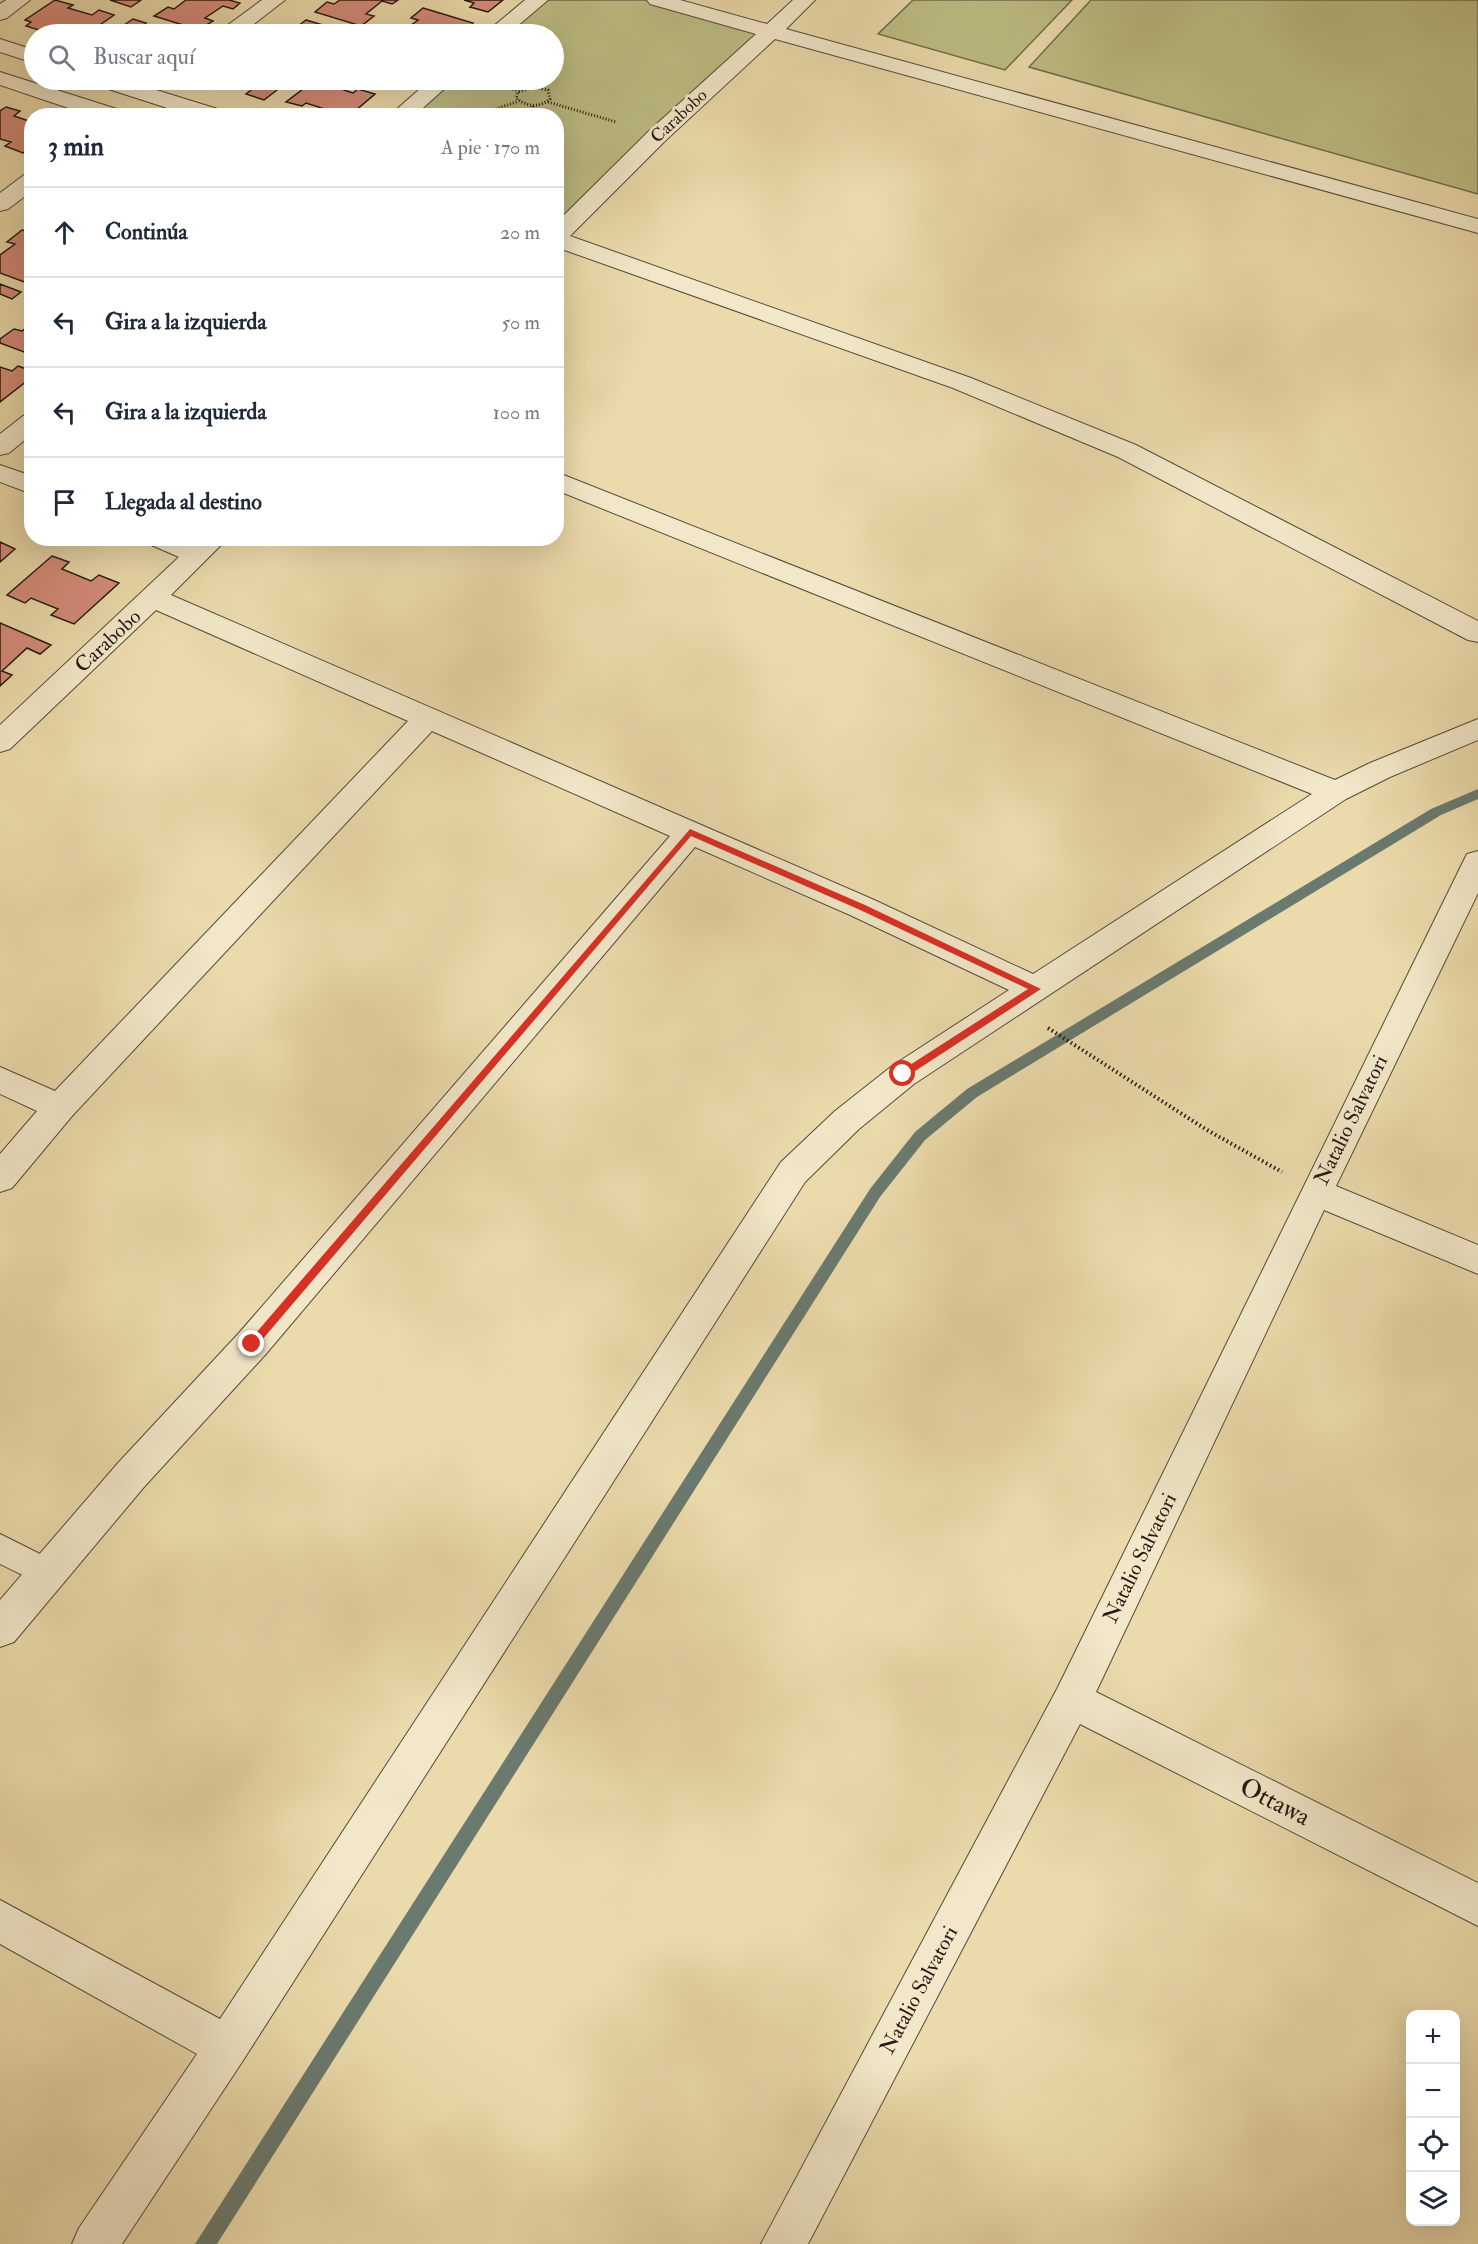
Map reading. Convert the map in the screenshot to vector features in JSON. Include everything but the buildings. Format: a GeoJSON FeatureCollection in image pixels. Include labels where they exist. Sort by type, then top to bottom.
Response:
{"type":"FeatureCollection","features":[{"type":"Feature","properties":{"kind":"street"},"geometry":{"type":"LineString","coordinates":[[0,14],[20,0]]}},
{"type":"Feature","properties":{"kind":"street"},"geometry":{"type":"LineString","coordinates":[[242,24],[275,0]]}},
{"type":"Feature","properties":{"kind":"street"},"geometry":{"type":"LineString","coordinates":[[508,24],[538,0]]}},
{"type":"Feature","properties":{"kind":"street"},"geometry":{"type":"LineString","coordinates":[[657,0],[1478,226]]}},
{"type":"Feature","properties":{"kind":"street","name":"Carabobo"},"geometry":{"type":"LineString","coordinates":[[564,227],[658,135],[805,0]]}},
{"type":"Feature","properties":{"kind":"street"},"geometry":{"type":"LineString","coordinates":[[0,45],[24,53]]}},
{"type":"Feature","properties":{"kind":"street"},"geometry":{"type":"LineString","coordinates":[[0,78],[24,86]]}},
{"type":"Feature","properties":{"kind":"street"},"geometry":{"type":"LineString","coordinates":[[37,90],[92,108]]}},
{"type":"Feature","properties":{"kind":"street"},"geometry":{"type":"LineString","coordinates":[[135,90],[191,108]]}},
{"type":"Feature","properties":{"kind":"street"},"geometry":{"type":"LineString","coordinates":[[127,108],[152,90]]}},
{"type":"Feature","properties":{"kind":"street"},"geometry":{"type":"LineString","coordinates":[[409,108],[430,90]]}},
{"type":"Feature","properties":{"kind":"street"},"geometry":{"type":"LineString","coordinates":[[0,204],[24,186]]}},
{"type":"Feature","properties":{"kind":"street"},"geometry":{"type":"LineString","coordinates":[[564,234],[962,383],[1127,451],[1478,633]]}},
{"type":"Feature","properties":{"kind":"street"},"geometry":{"type":"LineString","coordinates":[[0,447],[24,428]]}},
{"type":"Feature","properties":{"kind":"street"},"geometry":{"type":"LineString","coordinates":[[0,473],[24,483]]}},
{"type":"Feature","properties":{"kind":"street"},"geometry":{"type":"LineString","coordinates":[[564,483],[1336,792]]}},
{"type":"Feature","properties":{"kind":"street","name":"Carabobo"},"geometry":{"type":"LineString","coordinates":[[0,742],[206,547]]}},
{"type":"Feature","properties":{"kind":"street"},"geometry":{"type":"LineString","coordinates":[[153,598],[861,907],[1038,1006]]}},
{"type":"Feature","properties":{"kind":"street"},"geometry":{"type":"LineString","coordinates":[[0,1178],[60,1107],[429,717]]}},
{"type":"Feature","properties":{"kind":"street"},"geometry":{"type":"LineString","coordinates":[[95,2244],[227,2047],[793,1172],[847,1120],[903,1074],[1038,1006],[1336,792],[1380,770],[1477,730]]}},
{"type":"Feature","properties":{"kind":"street"},"geometry":{"type":"LineString","coordinates":[[0,1629],[131,1476],[252,1344],[690,832]]}},
{"type":"Feature","properties":{"kind":"street","name":"Natalio Salvatori"},"geometry":{"type":"LineString","coordinates":[[784,2244],[1072,1700],[1316,1192],[1478,862]]}},
{"type":"Feature","properties":{"kind":"street"},"geometry":{"type":"LineString","coordinates":[[0,1080],[60,1107]]}},
{"type":"Feature","properties":{"kind":"street"},"geometry":{"type":"LineString","coordinates":[[1316,1192],[1478,1260]]}},
{"type":"Feature","properties":{"kind":"street","name":"Ottawa"},"geometry":{"type":"LineString","coordinates":[[1072,1700],[1478,1905]]}},
{"type":"Feature","properties":{"kind":"street"},"geometry":{"type":"LineString","coordinates":[[0,1921],[227,2047]]}},
{"type":"Feature","properties":{"kind":"lane"},"geometry":{"type":"LineString","coordinates":[[0,1548],[47,1573]]}},
{"type":"Feature","properties":{"kind":"path"},"geometry":{"type":"LineString","coordinates":[[519,101],[516,95],[523,90]]}},
{"type":"Feature","properties":{"kind":"path"},"geometry":{"type":"LineString","coordinates":[[547,90],[552,96],[548,102]]}},
{"type":"Feature","properties":{"kind":"path"},"geometry":{"type":"LineString","coordinates":[[499,108],[519,101],[533,106],[548,102],[658,135]]}},
{"type":"Feature","properties":{"kind":"path"},"geometry":{"type":"LineString","coordinates":[[1038,1006],[1094,1059],[1207,1130],[1316,1192]]}},
{"type":"Feature","properties":{"kind":"green space"},"geometry":{"type":"Polygon","coordinates":[[[538,0],[657,0],[771,33],[564,218],[564,108],[410,108],[431,90],[564,90],[564,24],[508,24],[538,0]]]}},
{"type":"Feature","properties":{"kind":"green space"},"geometry":{"type":"Polygon","coordinates":[[[913,0],[1072,0],[1005,70],[878,34],[913,0]]]}},
{"type":"Feature","properties":{"kind":"green space"},"geometry":{"type":"Polygon","coordinates":[[[1091,0],[1478,0],[1478,194],[1029,67],[1091,0]]]}},
{"type":"Feature","properties":{"kind":"waterway"},"geometry":{"type":"LineString","coordinates":[[205,2244],[875,1193],[920,1136],[972,1093],[1436,812],[1478,794]]}},
{"type":"Feature","properties":{"kind":"route"},"geometry":{"type":"LineString","coordinates":[[252,1344],[690,832],[861,907],[1036,989],[903,1074]]}}]}
